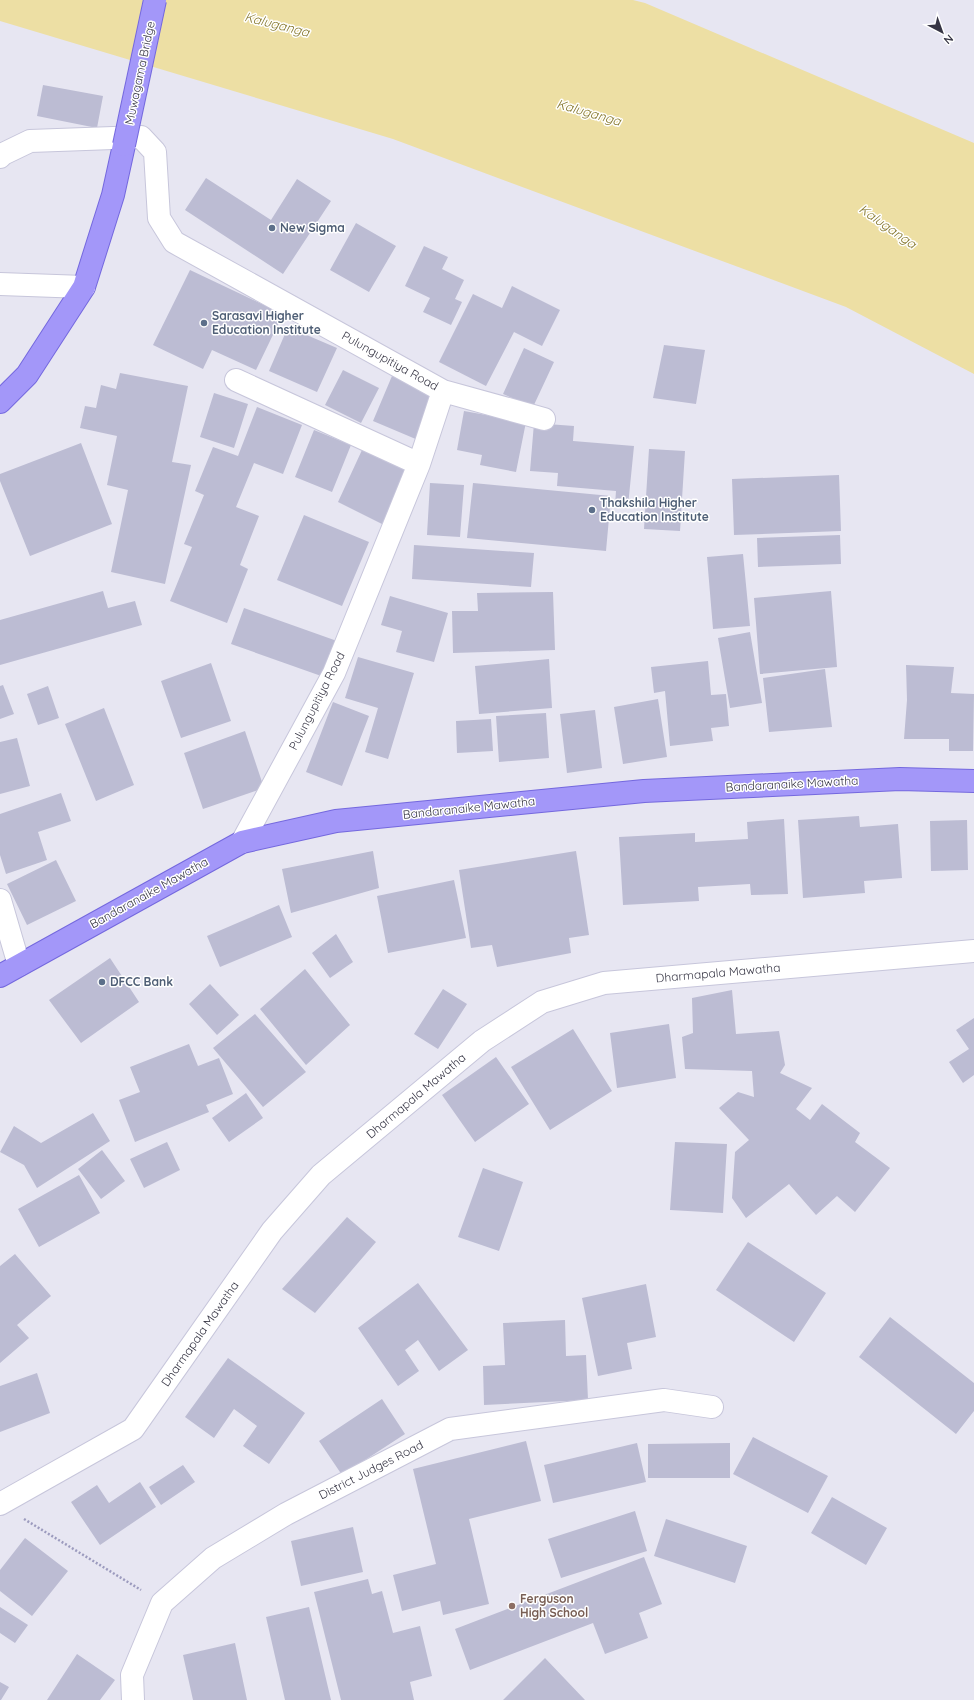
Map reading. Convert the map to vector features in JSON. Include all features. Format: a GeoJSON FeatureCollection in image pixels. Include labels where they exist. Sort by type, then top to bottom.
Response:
{"type":"FeatureCollection","features":[{"type":"Feature","properties":{"kind":"main road","name":"Muwagama Bridge"},"geometry":{"type":"LineString","coordinates":[[0,402],[27,375],[84,287],[113,194],[155,0]]}},
{"type":"Feature","properties":{"kind":"main road","name":"Bandaranaike Mawatha"},"geometry":{"type":"LineString","coordinates":[[0,976],[242,842],[336,821],[644,791],[900,779],[974,781]]}},
{"type":"Feature","properties":{"kind":"street","name":"Pulungupitiya Road"},"geometry":{"type":"LineString","coordinates":[[0,157],[3,154],[30,141],[141,137],[155,152],[159,218],[174,242],[443,391],[419,464],[334,673],[242,842]]}},
{"type":"Feature","properties":{"kind":"street"},"geometry":{"type":"LineString","coordinates":[[0,284],[84,287]]}},
{"type":"Feature","properties":{"kind":"street"},"geometry":{"type":"LineString","coordinates":[[236,380],[419,464]]}},
{"type":"Feature","properties":{"kind":"street"},"geometry":{"type":"LineString","coordinates":[[443,391],[544,419]]}},
{"type":"Feature","properties":{"kind":"street"},"geometry":{"type":"LineString","coordinates":[[0,900],[19,965]]}},
{"type":"Feature","properties":{"kind":"street","name":"Dharmapala Mawatha"},"geometry":{"type":"LineString","coordinates":[[0,1504],[133,1429],[272,1231],[322,1175],[482,1041],[542,1002],[604,983],[974,951]]}},
{"type":"Feature","properties":{"kind":"street","name":"District Judges Road"},"geometry":{"type":"LineString","coordinates":[[133,1700],[132,1675],[162,1603],[213,1558],[286,1514],[450,1429],[664,1400],[712,1407]]}},
{"type":"Feature","properties":{"kind":"path"},"geometry":{"type":"LineString","coordinates":[[0,1504],[162,1603]]}},
{"type":"Feature","properties":{"kind":"water","name":"Kaluganga"},"geometry":{"type":"Polygon","coordinates":[[[0,0],[633,0],[645,3],[974,143],[974,374],[846,307],[393,139],[0,21],[0,0]]]}},
{"type":"Feature","properties":{"kind":"building"},"geometry":{"type":"Polygon","coordinates":[[[43,85],[103,96],[97,128],[37,116],[43,85]]]}},
{"type":"Feature","properties":{"kind":"building","name":"New Sigma"},"geometry":{"type":"Polygon","coordinates":[[[206,178],[271,220],[297,179],[331,201],[283,274],[185,210],[206,178]]]}},
{"type":"Feature","properties":{"kind":"building"},"geometry":{"type":"Polygon","coordinates":[[[356,223],[396,246],[369,292],[330,270],[356,223]]]}},
{"type":"Feature","properties":{"kind":"building"},"geometry":{"type":"Polygon","coordinates":[[[424,246],[448,257],[442,269],[464,280],[455,299],[462,302],[451,325],[423,312],[430,298],[405,286],[424,246]]]}},
{"type":"Feature","properties":{"kind":"building","name":"Sarasavi Higher Education Institute"},"geometry":{"type":"Polygon","coordinates":[[[190,270],[283,314],[256,370],[212,350],[203,369],[153,345],[190,270]]]}},
{"type":"Feature","properties":{"kind":"building"},"geometry":{"type":"Polygon","coordinates":[[[512,286],[560,310],[542,346],[514,332],[486,386],[439,362],[473,294],[502,308],[512,286]]]}},
{"type":"Feature","properties":{"kind":"building"},"geometry":{"type":"Polygon","coordinates":[[[288,327],[337,348],[317,392],[269,371],[288,327]]]}},
{"type":"Feature","properties":{"kind":"building"},"geometry":{"type":"Polygon","coordinates":[[[664,345],[705,350],[696,404],[653,398],[664,345]]]}},
{"type":"Feature","properties":{"kind":"building"},"geometry":{"type":"Polygon","coordinates":[[[524,348],[554,362],[533,407],[503,394],[524,348]]]}},
{"type":"Feature","properties":{"kind":"building"},"geometry":{"type":"Polygon","coordinates":[[[343,370],[379,388],[361,423],[325,405],[343,370]]]}},
{"type":"Feature","properties":{"kind":"building"},"geometry":{"type":"Polygon","coordinates":[[[120,373],[188,386],[172,462],[191,465],[165,584],[111,572],[128,490],[107,485],[117,436],[80,428],[85,406],[96,408],[101,385],[116,389],[120,373]]]}},
{"type":"Feature","properties":{"kind":"building"},"geometry":{"type":"Polygon","coordinates":[[[392,376],[437,394],[418,440],[373,421],[392,376]]]}},
{"type":"Feature","properties":{"kind":"building"},"geometry":{"type":"Polygon","coordinates":[[[214,393],[248,404],[234,448],[200,437],[214,393]]]}},
{"type":"Feature","properties":{"kind":"building"},"geometry":{"type":"Polygon","coordinates":[[[257,407],[302,425],[283,474],[254,463],[236,507],[259,516],[240,565],[248,569],[227,623],[170,601],[192,547],[184,544],[204,495],[195,491],[213,447],[238,456],[257,407]]]}},
{"type":"Feature","properties":{"kind":"building"},"geometry":{"type":"Polygon","coordinates":[[[464,411],[526,422],[516,472],[480,465],[482,455],[457,450],[464,411]]]}},
{"type":"Feature","properties":{"kind":"building"},"geometry":{"type":"Polygon","coordinates":[[[534,423],[574,426],[573,441],[634,446],[628,506],[615,505],[616,491],[557,486],[558,473],[530,471],[534,423]]]}},
{"type":"Feature","properties":{"kind":"building"},"geometry":{"type":"Polygon","coordinates":[[[314,430],[351,445],[332,492],[295,477],[314,430]]]}},
{"type":"Feature","properties":{"kind":"building"},"geometry":{"type":"Polygon","coordinates":[[[81,443],[112,524],[30,556],[0,481],[0,474],[81,443]]]}},
{"type":"Feature","properties":{"kind":"building"},"geometry":{"type":"Polygon","coordinates":[[[649,449],[685,451],[680,531],[644,529],[649,449]]]}},
{"type":"Feature","properties":{"kind":"building"},"geometry":{"type":"Polygon","coordinates":[[[362,450],[407,471],[382,524],[338,502],[362,450]]]}},
{"type":"Feature","properties":{"kind":"building"},"geometry":{"type":"Polygon","coordinates":[[[839,475],[841,531],[734,535],[732,479],[839,475]]]}},
{"type":"Feature","properties":{"kind":"building"},"geometry":{"type":"Polygon","coordinates":[[[430,483],[464,485],[460,537],[427,535],[430,483]]]}},
{"type":"Feature","properties":{"kind":"building"},"geometry":{"type":"Polygon","coordinates":[[[473,483],[611,496],[606,551],[467,538],[473,483]]]}},
{"type":"Feature","properties":{"kind":"building"},"geometry":{"type":"Polygon","coordinates":[[[304,515],[369,542],[342,606],[277,580],[304,515]]]}},
{"type":"Feature","properties":{"kind":"building"},"geometry":{"type":"Polygon","coordinates":[[[840,535],[841,564],[758,567],[757,538],[840,535]]]}},
{"type":"Feature","properties":{"kind":"building"},"geometry":{"type":"Polygon","coordinates":[[[414,545],[534,553],[531,587],[412,579],[414,545]]]}},
{"type":"Feature","properties":{"kind":"building"},"geometry":{"type":"Polygon","coordinates":[[[743,554],[750,626],[713,629],[707,557],[743,554]]]}},
{"type":"Feature","properties":{"kind":"building"},"geometry":{"type":"Polygon","coordinates":[[[103,591],[108,608],[135,601],[142,625],[0,665],[0,620],[103,591]]]}},
{"type":"Feature","properties":{"kind":"building"},"geometry":{"type":"Polygon","coordinates":[[[831,591],[837,667],[760,674],[754,598],[831,591]]]}},
{"type":"Feature","properties":{"kind":"building"},"geometry":{"type":"Polygon","coordinates":[[[553,592],[555,650],[453,653],[452,611],[478,611],[477,593],[553,592]]]}},
{"type":"Feature","properties":{"kind":"building"},"geometry":{"type":"Polygon","coordinates":[[[390,596],[448,613],[434,662],[396,652],[402,631],[381,625],[390,596]]]}},
{"type":"Feature","properties":{"kind":"building"},"geometry":{"type":"Polygon","coordinates":[[[244,608],[337,641],[324,677],[231,644],[244,608]]]}},
{"type":"Feature","properties":{"kind":"building"},"geometry":{"type":"Polygon","coordinates":[[[750,632],[762,703],[730,708],[718,638],[750,632]]]}},
{"type":"Feature","properties":{"kind":"building"},"geometry":{"type":"Polygon","coordinates":[[[358,657],[414,673],[388,759],[365,752],[378,708],[345,698],[358,657]]]}},
{"type":"Feature","properties":{"kind":"building"},"geometry":{"type":"Polygon","coordinates":[[[549,659],[552,708],[479,714],[475,666],[549,659]]]}},
{"type":"Feature","properties":{"kind":"building"},"geometry":{"type":"Polygon","coordinates":[[[708,661],[711,695],[726,694],[729,726],[711,728],[713,741],[670,746],[665,691],[654,693],[651,667],[708,661]]]}},
{"type":"Feature","properties":{"kind":"building"},"geometry":{"type":"Polygon","coordinates":[[[211,663],[231,721],[181,738],[161,681],[211,663]]]}},
{"type":"Feature","properties":{"kind":"building"},"geometry":{"type":"Polygon","coordinates":[[[906,665],[954,667],[951,693],[974,694],[973,751],[949,751],[949,739],[904,739],[907,700],[906,665]]]}},
{"type":"Feature","properties":{"kind":"building"},"geometry":{"type":"Polygon","coordinates":[[[825,669],[832,727],[769,732],[763,678],[825,669]]]}},
{"type":"Feature","properties":{"kind":"building"},"geometry":{"type":"Polygon","coordinates":[[[3,685],[14,714],[0,719],[0,686],[3,685]]]}},
{"type":"Feature","properties":{"kind":"building"},"geometry":{"type":"Polygon","coordinates":[[[48,686],[59,718],[38,725],[27,694],[48,686]]]}},
{"type":"Feature","properties":{"kind":"building"},"geometry":{"type":"Polygon","coordinates":[[[658,699],[667,757],[623,764],[614,707],[658,699]]]}},
{"type":"Feature","properties":{"kind":"building"},"geometry":{"type":"Polygon","coordinates":[[[333,702],[369,716],[342,786],[306,772],[333,702]]]}},
{"type":"Feature","properties":{"kind":"building"},"geometry":{"type":"Polygon","coordinates":[[[104,708],[134,785],[96,801],[65,724],[104,708]]]}},
{"type":"Feature","properties":{"kind":"building"},"geometry":{"type":"Polygon","coordinates":[[[595,710],[602,768],[567,773],[560,714],[595,710]]]}},
{"type":"Feature","properties":{"kind":"building"},"geometry":{"type":"Polygon","coordinates":[[[546,713],[549,758],[499,762],[496,716],[546,713]]]}},
{"type":"Feature","properties":{"kind":"building"},"geometry":{"type":"Polygon","coordinates":[[[491,719],[493,751],[457,753],[456,721],[491,719]]]}},
{"type":"Feature","properties":{"kind":"building"},"geometry":{"type":"Polygon","coordinates":[[[245,731],[264,788],[203,809],[184,753],[245,731]]]}},
{"type":"Feature","properties":{"kind":"building"},"geometry":{"type":"Polygon","coordinates":[[[17,738],[30,786],[0,794],[0,742],[17,738]]]}},
{"type":"Feature","properties":{"kind":"building"},"geometry":{"type":"Polygon","coordinates":[[[61,793],[71,821],[38,832],[47,860],[6,874],[0,855],[0,814],[61,793]]]}},
{"type":"Feature","properties":{"kind":"building"},"geometry":{"type":"Polygon","coordinates":[[[859,816],[860,827],[898,824],[902,878],[864,881],[865,893],[803,898],[798,820],[859,816]]]}},
{"type":"Feature","properties":{"kind":"building"},"geometry":{"type":"Polygon","coordinates":[[[784,819],[788,894],[751,895],[750,884],[698,887],[699,901],[623,905],[619,837],[695,833],[695,842],[748,839],[747,822],[784,819]]]}},
{"type":"Feature","properties":{"kind":"building"},"geometry":{"type":"Polygon","coordinates":[[[967,820],[968,870],[931,871],[930,821],[967,820]]]}},
{"type":"Feature","properties":{"kind":"building"},"geometry":{"type":"Polygon","coordinates":[[[373,851],[379,888],[291,913],[282,869],[373,851]]]}},
{"type":"Feature","properties":{"kind":"building"},"geometry":{"type":"Polygon","coordinates":[[[576,851],[589,935],[569,938],[571,953],[497,967],[492,945],[471,948],[459,870],[576,851]]]}},
{"type":"Feature","properties":{"kind":"building"},"geometry":{"type":"Polygon","coordinates":[[[56,860],[76,901],[27,925],[7,884],[56,860]]]}},
{"type":"Feature","properties":{"kind":"building"},"geometry":{"type":"Polygon","coordinates":[[[454,880],[466,938],[388,953],[377,896],[454,880]]]}},
{"type":"Feature","properties":{"kind":"building"},"geometry":{"type":"Polygon","coordinates":[[[279,905],[292,937],[220,967],[207,936],[279,905]]]}},
{"type":"Feature","properties":{"kind":"building"},"geometry":{"type":"Polygon","coordinates":[[[336,934],[353,962],[330,978],[312,953],[336,934]]]}},
{"type":"Feature","properties":{"kind":"building"},"geometry":{"type":"Polygon","coordinates":[[[110,958],[139,1002],[81,1043],[49,1000],[110,958]]]}},
{"type":"Feature","properties":{"kind":"building"},"geometry":{"type":"Polygon","coordinates":[[[305,969],[350,1025],[306,1065],[260,1009],[305,969]]]}},
{"type":"Feature","properties":{"kind":"building"},"geometry":{"type":"Polygon","coordinates":[[[210,984],[239,1015],[217,1035],[189,1004],[210,984]]]}},
{"type":"Feature","properties":{"kind":"building"},"geometry":{"type":"Polygon","coordinates":[[[443,989],[467,1004],[438,1049],[414,1034],[443,989]]]}},
{"type":"Feature","properties":{"kind":"building"},"geometry":{"type":"Polygon","coordinates":[[[732,990],[736,1034],[779,1031],[785,1065],[780,1073],[812,1088],[796,1109],[810,1120],[822,1104],[860,1133],[855,1142],[890,1168],[855,1212],[837,1196],[816,1215],[789,1184],[746,1218],[732,1198],[735,1152],[749,1140],[719,1108],[738,1092],[754,1097],[752,1071],[685,1069],[682,1037],[693,1033],[692,998],[732,990]]]}},
{"type":"Feature","properties":{"kind":"building"},"geometry":{"type":"Polygon","coordinates":[[[255,1014],[306,1072],[263,1107],[213,1048],[255,1014]]]}},
{"type":"Feature","properties":{"kind":"building"},"geometry":{"type":"Polygon","coordinates":[[[974,1018],[974,1075],[963,1083],[949,1062],[969,1049],[956,1030],[974,1018]]]}},
{"type":"Feature","properties":{"kind":"building"},"geometry":{"type":"Polygon","coordinates":[[[669,1024],[676,1078],[617,1088],[610,1033],[669,1024]]]}},
{"type":"Feature","properties":{"kind":"building"},"geometry":{"type":"Polygon","coordinates":[[[573,1029],[612,1091],[550,1130],[511,1067],[573,1029]]]}},
{"type":"Feature","properties":{"kind":"building"},"geometry":{"type":"Polygon","coordinates":[[[189,1044],[198,1066],[219,1058],[233,1094],[206,1105],[209,1112],[135,1142],[119,1100],[140,1092],[130,1067],[189,1044]]]}},
{"type":"Feature","properties":{"kind":"building"},"geometry":{"type":"Polygon","coordinates":[[[496,1057],[529,1104],[475,1142],[442,1095],[496,1057]]]}},
{"type":"Feature","properties":{"kind":"building"},"geometry":{"type":"Polygon","coordinates":[[[246,1093],[263,1118],[229,1142],[212,1118],[246,1093]]]}},
{"type":"Feature","properties":{"kind":"building"},"geometry":{"type":"Polygon","coordinates":[[[93,1113],[110,1141],[37,1188],[24,1165],[0,1152],[14,1126],[41,1143],[93,1113]]]}},
{"type":"Feature","properties":{"kind":"building"},"geometry":{"type":"Polygon","coordinates":[[[167,1142],[180,1170],[144,1188],[130,1159],[167,1142]]]}},
{"type":"Feature","properties":{"kind":"building"},"geometry":{"type":"Polygon","coordinates":[[[675,1142],[727,1144],[723,1213],[670,1210],[675,1142]]]}},
{"type":"Feature","properties":{"kind":"building"},"geometry":{"type":"Polygon","coordinates":[[[102,1150],[125,1181],[101,1199],[78,1169],[102,1150]]]}},
{"type":"Feature","properties":{"kind":"building"},"geometry":{"type":"Polygon","coordinates":[[[483,1168],[523,1182],[499,1251],[458,1237],[483,1168]]]}},
{"type":"Feature","properties":{"kind":"building"},"geometry":{"type":"Polygon","coordinates":[[[79,1175],[100,1213],[39,1247],[18,1209],[79,1175]]]}},
{"type":"Feature","properties":{"kind":"building"},"geometry":{"type":"Polygon","coordinates":[[[347,1217],[376,1242],[315,1313],[282,1289],[347,1217]]]}},
{"type":"Feature","properties":{"kind":"building"},"geometry":{"type":"Polygon","coordinates":[[[748,1242],[826,1293],[794,1342],[716,1290],[748,1242]]]}},
{"type":"Feature","properties":{"kind":"building"},"geometry":{"type":"Polygon","coordinates":[[[15,1254],[51,1296],[17,1325],[29,1338],[0,1363],[0,1266],[15,1254]]]}},
{"type":"Feature","properties":{"kind":"building"},"geometry":{"type":"Polygon","coordinates":[[[418,1283],[468,1350],[439,1371],[418,1340],[405,1350],[419,1371],[398,1386],[358,1328],[418,1283]]]}},
{"type":"Feature","properties":{"kind":"building"},"geometry":{"type":"Polygon","coordinates":[[[646,1284],[656,1337],[627,1343],[632,1369],[598,1376],[582,1298],[646,1284]]]}},
{"type":"Feature","properties":{"kind":"building"},"geometry":{"type":"Polygon","coordinates":[[[890,1317],[974,1383],[974,1411],[956,1434],[859,1357],[890,1317]]]}},
{"type":"Feature","properties":{"kind":"building"},"geometry":{"type":"Polygon","coordinates":[[[565,1320],[566,1356],[586,1355],[588,1400],[484,1405],[483,1366],[505,1365],[503,1323],[565,1320]]]}},
{"type":"Feature","properties":{"kind":"building"},"geometry":{"type":"Polygon","coordinates":[[[228,1358],[305,1413],[269,1464],[243,1446],[257,1426],[234,1409],[214,1438],[185,1417],[228,1358]]]}},
{"type":"Feature","properties":{"kind":"building"},"geometry":{"type":"Polygon","coordinates":[[[37,1373],[50,1413],[0,1432],[0,1386],[37,1373]]]}},
{"type":"Feature","properties":{"kind":"building"},"geometry":{"type":"Polygon","coordinates":[[[382,1399],[405,1434],[342,1475],[319,1441],[382,1399]]]}},
{"type":"Feature","properties":{"kind":"building"},"geometry":{"type":"Polygon","coordinates":[[[753,1437],[828,1476],[808,1513],[733,1474],[753,1437]]]}},
{"type":"Feature","properties":{"kind":"building"},"geometry":{"type":"Polygon","coordinates":[[[526,1441],[541,1501],[469,1519],[489,1604],[443,1615],[440,1601],[402,1611],[393,1575],[436,1564],[413,1469],[526,1441]]]}},
{"type":"Feature","properties":{"kind":"building"},"geometry":{"type":"Polygon","coordinates":[[[637,1443],[646,1482],[553,1503],[544,1465],[637,1443]]]}},
{"type":"Feature","properties":{"kind":"building"},"geometry":{"type":"Polygon","coordinates":[[[730,1443],[730,1478],[648,1478],[648,1444],[730,1443]]]}},
{"type":"Feature","properties":{"kind":"building"},"geometry":{"type":"Polygon","coordinates":[[[183,1465],[195,1482],[161,1505],[149,1487],[183,1465]]]}},
{"type":"Feature","properties":{"kind":"building"},"geometry":{"type":"Polygon","coordinates":[[[140,1482],[156,1507],[100,1545],[71,1502],[97,1485],[109,1503],[140,1482]]]}},
{"type":"Feature","properties":{"kind":"building"},"geometry":{"type":"Polygon","coordinates":[[[832,1497],[887,1528],[866,1565],[811,1533],[832,1497]]]}},
{"type":"Feature","properties":{"kind":"building"},"geometry":{"type":"Polygon","coordinates":[[[635,1511],[647,1551],[561,1578],[548,1539],[635,1511]]]}},
{"type":"Feature","properties":{"kind":"building"},"geometry":{"type":"Polygon","coordinates":[[[666,1519],[747,1546],[735,1583],[654,1556],[666,1519]]]}},
{"type":"Feature","properties":{"kind":"building"},"geometry":{"type":"Polygon","coordinates":[[[353,1527],[363,1572],[301,1586],[291,1541],[353,1527]]]}},
{"type":"Feature","properties":{"kind":"building"},"geometry":{"type":"Polygon","coordinates":[[[25,1538],[68,1571],[32,1616],[0,1591],[0,1570],[25,1538]]]}},
{"type":"Feature","properties":{"kind":"building"},"geometry":{"type":"Polygon","coordinates":[[[644,1557],[662,1604],[639,1613],[648,1638],[605,1654],[593,1623],[470,1670],[455,1629],[644,1557]]]}},
{"type":"Feature","properties":{"kind":"building"},"geometry":{"type":"Polygon","coordinates":[[[368,1579],[372,1594],[382,1591],[393,1633],[420,1626],[432,1676],[410,1682],[414,1700],[341,1700],[314,1592],[368,1579]]]}},
{"type":"Feature","properties":{"kind":"building"},"geometry":{"type":"Polygon","coordinates":[[[0,1607],[28,1625],[15,1643],[0,1633],[0,1607]]]}},
{"type":"Feature","properties":{"kind":"building"},"geometry":{"type":"Polygon","coordinates":[[[309,1607],[331,1700],[285,1700],[266,1617],[309,1607]]]}},
{"type":"Feature","properties":{"kind":"building"},"geometry":{"type":"Polygon","coordinates":[[[235,1643],[247,1700],[193,1700],[183,1655],[235,1643]]]}},
{"type":"Feature","properties":{"kind":"building"},"geometry":{"type":"Polygon","coordinates":[[[77,1654],[115,1680],[100,1700],[47,1700],[77,1654]]]}},
{"type":"Feature","properties":{"kind":"building"},"geometry":{"type":"Polygon","coordinates":[[[545,1658],[585,1700],[503,1700],[545,1658]]]}},
{"type":"Feature","properties":{"kind":"building"},"geometry":{"type":"Polygon","coordinates":[[[0,1682],[9,1687],[1,1700],[0,1700],[0,1682]]]}},
{"type":"Feature","properties":{"kind":"place","name":"New Sigma"},"geometry":{"type":"Point","coordinates":[272,228]}},
{"type":"Feature","properties":{"kind":"place","name":"Sarasavi Higher Education Institute"},"geometry":{"type":"Point","coordinates":[204,323]}},
{"type":"Feature","properties":{"kind":"place","name":"Thakshila Higher Education Institute"},"geometry":{"type":"Point","coordinates":[592,510]}},
{"type":"Feature","properties":{"kind":"place","name":"DFCC Bank"},"geometry":{"type":"Point","coordinates":[102,982]}},
{"type":"Feature","properties":{"kind":"place","name":"Ferguson High School"},"geometry":{"type":"Point","coordinates":[512,1606]}}]}
